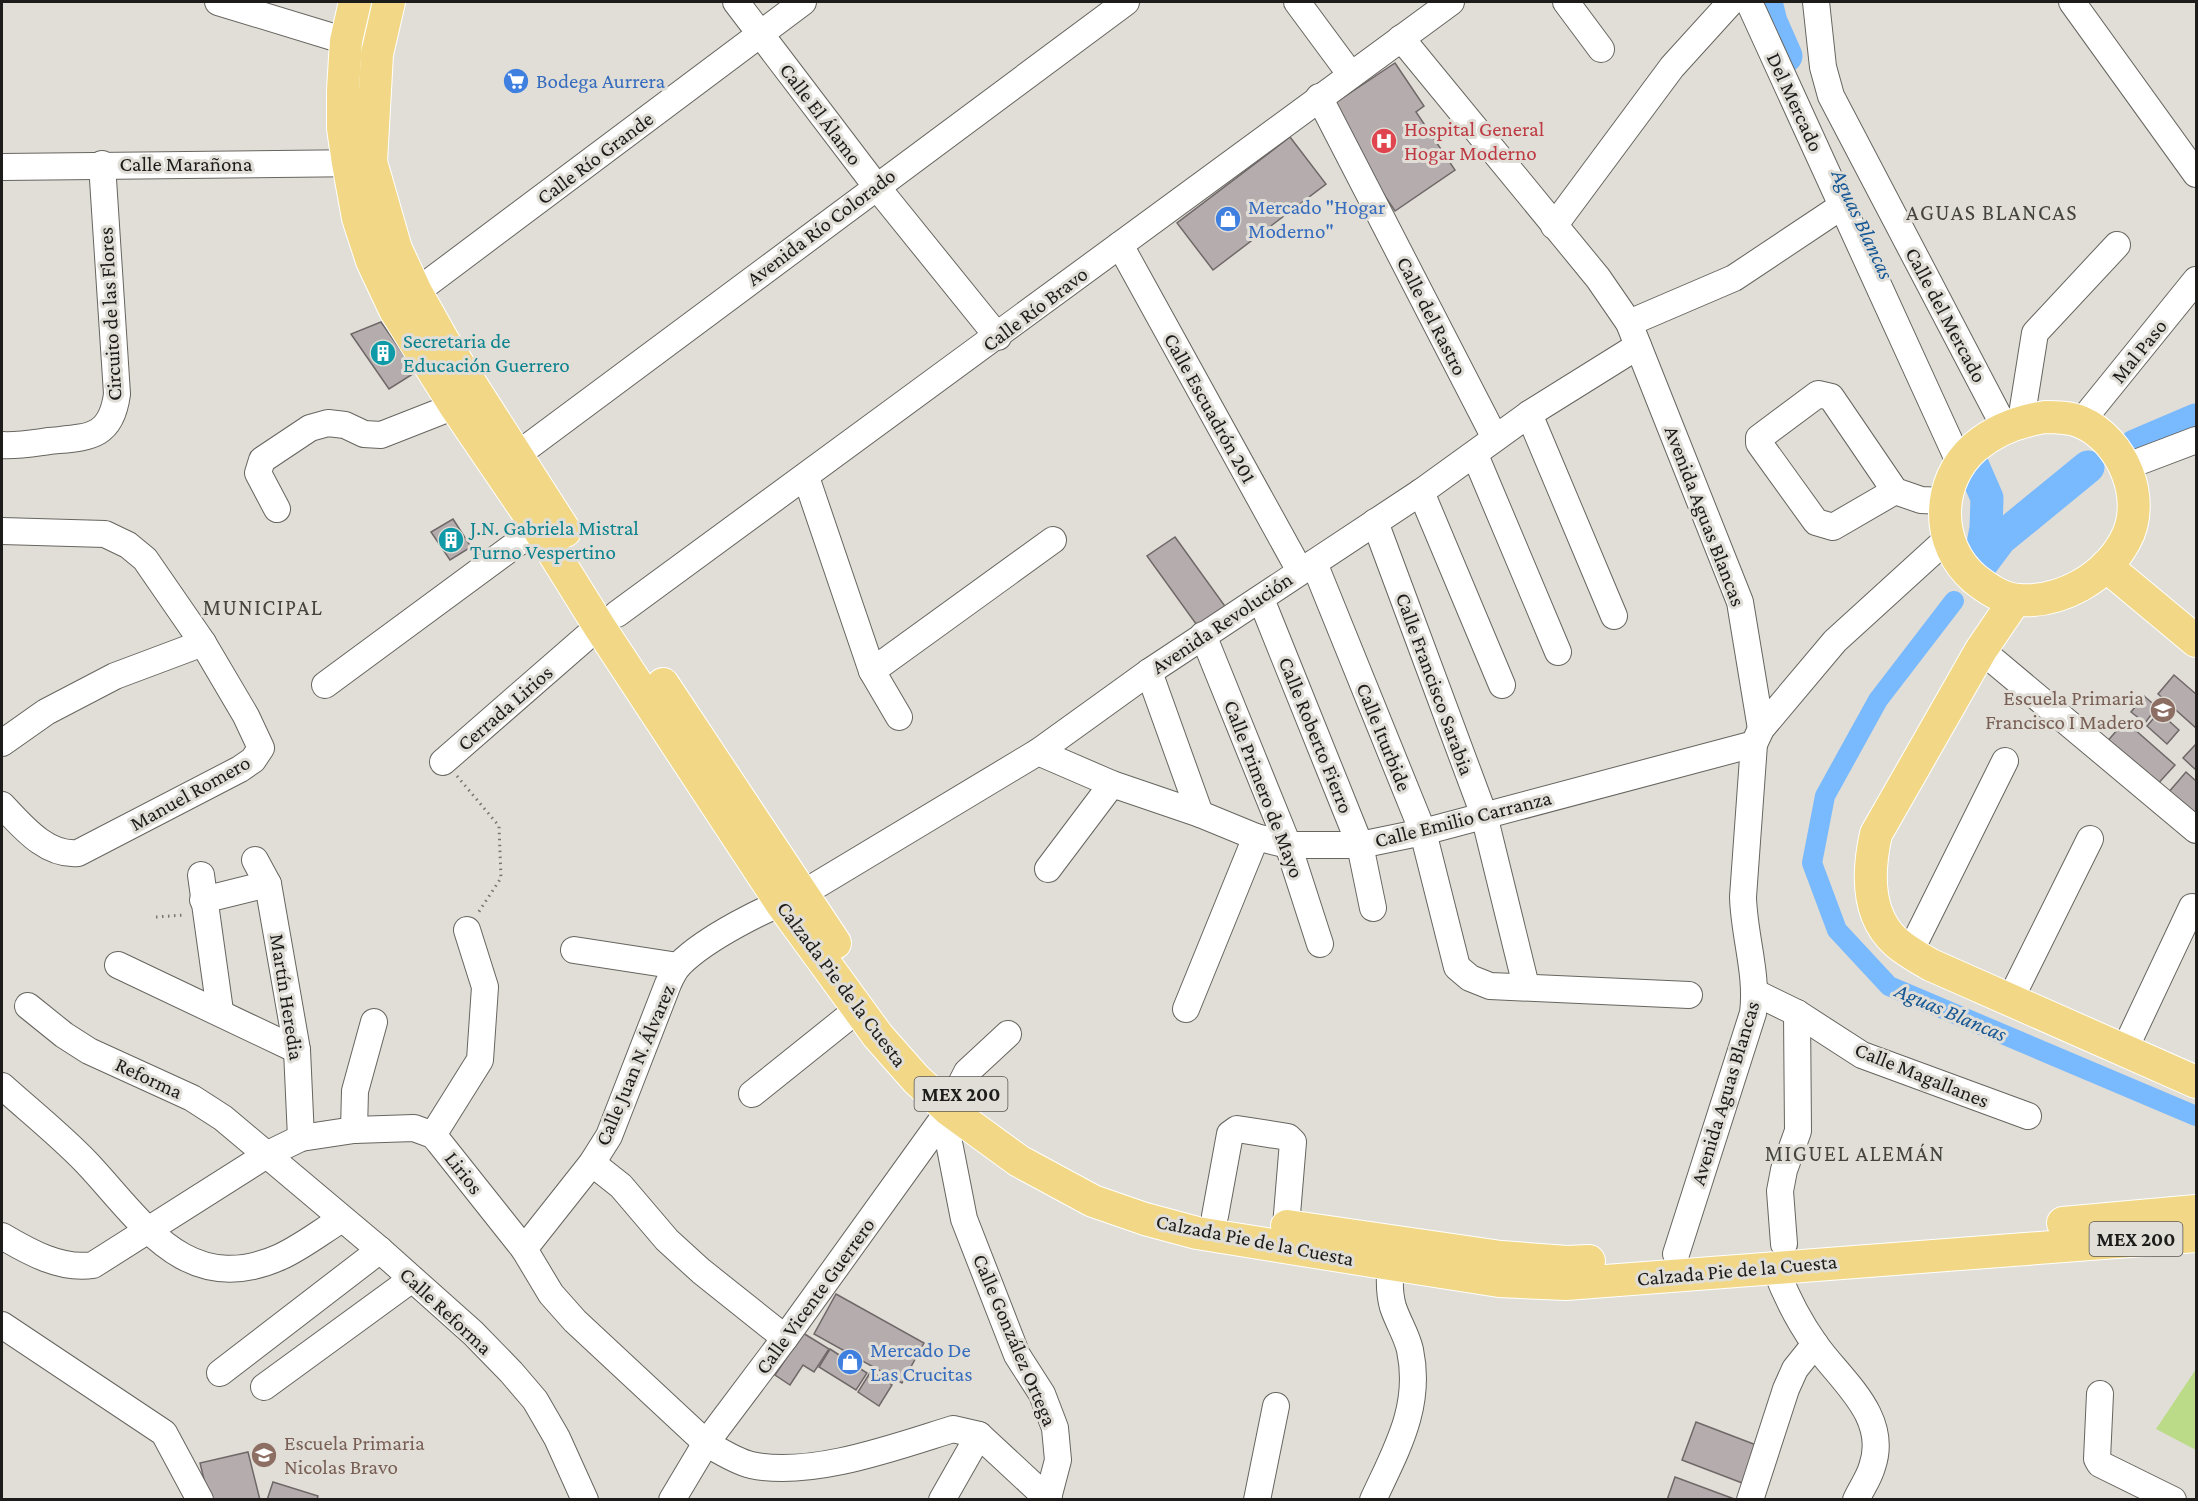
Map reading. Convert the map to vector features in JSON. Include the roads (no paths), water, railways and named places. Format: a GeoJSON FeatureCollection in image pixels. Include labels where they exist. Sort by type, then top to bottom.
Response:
{"type":"FeatureCollection","features":[{"type":"Feature","properties":{"kind":"main road","name":"Calzada Pie de la Cuesta"},"geometry":{"type":"LineString","coordinates":[[355,2],[346,41],[343,118],[359,163],[416,292],[444,342],[517,455],[608,620]]}},
{"type":"Feature","properties":{"kind":"main road","name":"Calzada Pie de la Cuesta"},"geometry":{"type":"LineString","coordinates":[[389,2],[377,54],[359,163],[358,218],[372,261],[395,310],[455,406],[538,528],[608,620],[791,899],[858,1009],[916,1079],[1019,1161],[1093,1201],[1197,1233],[1286,1226],[1498,1281],[1566,1284],[1780,1255],[2196,1211]]}},
{"type":"Feature","properties":{"kind":"main road"},"geometry":{"type":"LineString","coordinates":[[2063,417],[2081,422],[2099,433],[2114,448],[2125,467],[2132,491],[2132,516],[2126,541],[2106,566],[2079,586],[2055,597],[2033,601],[2015,600],[1998,594],[1964,570],[1947,539],[1945,501],[1952,480],[1960,464],[1975,447],[2015,424],[2063,417]]}},
{"type":"Feature","properties":{"kind":"main road"},"geometry":{"type":"LineString","coordinates":[[2106,566],[2196,641]]}},
{"type":"Feature","properties":{"kind":"main road"},"geometry":{"type":"LineString","coordinates":[[2015,600],[1981,650],[1876,834],[1870,861],[1871,894],[1880,920],[1894,940],[1931,965],[2009,1002],[2196,1082]]}},
{"type":"Feature","properties":{"kind":"main road","name":"Calzada Pie de la Cuesta"},"geometry":{"type":"LineString","coordinates":[[791,899],[891,1026],[928,1067],[950,1106],[1027,1144],[1063,1167],[1101,1185],[1148,1201],[1215,1216],[1245,1231],[1392,1253],[1567,1262],[1676,1254],[1780,1255],[2075,1244]]}},
{"type":"Feature","properties":{"kind":"main road","name":"MEX 200"},"geometry":{"type":"LineString","coordinates":[[2075,1244],[2196,1236]]}},
{"type":"Feature","properties":{"kind":"street"},"geometry":{"type":"LineString","coordinates":[[218,2],[346,41]]}},
{"type":"Feature","properties":{"kind":"street","name":"Calle El Álamo"},"geometry":{"type":"LineString","coordinates":[[736,2],[876,186],[998,337]]}},
{"type":"Feature","properties":{"kind":"street","name":"Calle Río Grande"},"geometry":{"type":"LineString","coordinates":[[416,292],[803,2]]}},
{"type":"Feature","properties":{"kind":"street","name":"Avenida Río Colorado"},"geometry":{"type":"LineString","coordinates":[[517,455],[1126,2]]}},
{"type":"Feature","properties":{"kind":"street"},"geometry":{"type":"LineString","coordinates":[[1297,2],[1351,75]]}},
{"type":"Feature","properties":{"kind":"street","name":"Calle Río Bravo"},"geometry":{"type":"LineString","coordinates":[[608,620],[998,337],[1451,2]]}},
{"type":"Feature","properties":{"kind":"street"},"geometry":{"type":"LineString","coordinates":[[1566,2],[1601,50]]}},
{"type":"Feature","properties":{"kind":"street"},"geometry":{"type":"LineString","coordinates":[[1554,226],[1672,67],[1731,2]]}},
{"type":"Feature","properties":{"kind":"street","name":"Del Mercado"},"geometry":{"type":"LineString","coordinates":[[1749,2],[1960,464]]}},
{"type":"Feature","properties":{"kind":"street","name":"Calle del Mercado"},"geometry":{"type":"LineString","coordinates":[[1816,2],[1823,67],[1831,96],[2015,424]]}},
{"type":"Feature","properties":{"kind":"street"},"geometry":{"type":"LineString","coordinates":[[2072,2],[2196,174]]}},
{"type":"Feature","properties":{"kind":"street","name":"Avenida Aguas Blancas"},"geometry":{"type":"LineString","coordinates":[[1401,38],[1598,278],[1634,334],[1740,602],[1757,736],[1743,897],[1756,993],[1754,1013],[1676,1254]]}},
{"type":"Feature","properties":{"kind":"street","name":"Calle del Rastro"},"geometry":{"type":"LineString","coordinates":[[1319,98],[1495,438]]}},
{"type":"Feature","properties":{"kind":"street","name":"Calle Marañona"},"geometry":{"type":"LineString","coordinates":[[2,167],[102,164],[359,163]]}},
{"type":"Feature","properties":{"kind":"street","name":"Circuito de las Flores"},"geometry":{"type":"LineString","coordinates":[[2,446],[90,437],[104,428],[114,414],[117,394],[102,164]]}},
{"type":"Feature","properties":{"kind":"street","name":"Avenida Revolución"},"geometry":{"type":"LineString","coordinates":[[791,899],[1038,752],[1203,635],[1421,492],[1634,334],[1734,278],[1842,206]]}},
{"type":"Feature","properties":{"kind":"street","name":"Calle Escuadrón 201"},"geometry":{"type":"LineString","coordinates":[[1120,245],[1307,567]]}},
{"type":"Feature","properties":{"kind":"street"},"geometry":{"type":"LineString","coordinates":[[2015,424],[2023,408],[2035,333],[2117,245]]}},
{"type":"Feature","properties":{"kind":"street","name":"Mal Paso"},"geometry":{"type":"LineString","coordinates":[[2081,422],[2196,280]]}},
{"type":"Feature","properties":{"kind":"street"},"geometry":{"type":"LineString","coordinates":[[1894,491],[1833,527],[1816,522],[1759,443],[1759,438],[1818,394],[1826,394],[1831,397],[1894,491],[1922,500],[1945,501]]}},
{"type":"Feature","properties":{"kind":"street"},"geometry":{"type":"LineString","coordinates":[[277,509],[258,472],[262,460],[310,428],[328,423],[345,425],[364,434],[381,435],[455,406]]}},
{"type":"Feature","properties":{"kind":"street"},"geometry":{"type":"LineString","coordinates":[[1529,414],[1614,616]]}},
{"type":"Feature","properties":{"kind":"street"},"geometry":{"type":"LineString","coordinates":[[2125,467],[2196,440]]}},
{"type":"Feature","properties":{"kind":"street"},"geometry":{"type":"LineString","coordinates":[[1475,454],[1558,652]]}},
{"type":"Feature","properties":{"kind":"street"},"geometry":{"type":"LineString","coordinates":[[806,477],[872,671],[899,717]]}},
{"type":"Feature","properties":{"kind":"street"},"geometry":{"type":"LineString","coordinates":[[1421,492],[1502,685]]}},
{"type":"Feature","properties":{"kind":"street","name":"Calle Francisco Sarabia"},"geometry":{"type":"LineString","coordinates":[[1375,522],[1484,815],[1526,986]]}},
{"type":"Feature","properties":{"kind":"street"},"geometry":{"type":"LineString","coordinates":[[325,685],[538,528]]}},
{"type":"Feature","properties":{"kind":"street","name":"Manuel Romero"},"geometry":{"type":"LineString","coordinates":[[2,531],[105,534],[128,545],[145,559],[203,643],[241,706],[261,748],[253,760],[78,853],[69,854],[34,838],[2,804]]}},
{"type":"Feature","properties":{"kind":"street"},"geometry":{"type":"LineString","coordinates":[[1757,736],[1835,641],[1947,539]]}},
{"type":"Feature","properties":{"kind":"street"},"geometry":{"type":"LineString","coordinates":[[872,671],[1053,540]]}},
{"type":"Feature","properties":{"kind":"street","name":"Calle Iturbide"},"geometry":{"type":"LineString","coordinates":[[1307,567],[1423,832],[1457,967],[1470,978],[1490,986],[1526,986]]}},
{"type":"Feature","properties":{"kind":"street","name":"Calle Roberto Fierro"},"geometry":{"type":"LineString","coordinates":[[1261,599],[1360,845],[1373,908]]}},
{"type":"Feature","properties":{"kind":"street","name":"Cerrada Lirios"},"geometry":{"type":"LineString","coordinates":[[443,762],[608,620]]}},
{"type":"Feature","properties":{"kind":"street","name":"Calle Primero de Mayo"},"geometry":{"type":"LineString","coordinates":[[1203,635],[1288,845],[1320,944]]}},
{"type":"Feature","properties":{"kind":"street"},"geometry":{"type":"LineString","coordinates":[[2,743],[46,712],[115,675],[203,643]]}},
{"type":"Feature","properties":{"kind":"street"},"geometry":{"type":"LineString","coordinates":[[1981,650],[2196,830]]}},
{"type":"Feature","properties":{"kind":"street"},"geometry":{"type":"LineString","coordinates":[[1149,672],[1200,814]]}},
{"type":"Feature","properties":{"kind":"street","name":"Calle Emilio Carranza"},"geometry":{"type":"LineString","coordinates":[[1038,752],[1112,784],[1200,814],[1256,837],[1288,845],[1360,845],[1423,832],[1757,736]]}},
{"type":"Feature","properties":{"kind":"street"},"geometry":{"type":"LineString","coordinates":[[1910,952],[2005,761]]}},
{"type":"Feature","properties":{"kind":"street"},"geometry":{"type":"LineString","coordinates":[[1048,869],[1112,784]]}},
{"type":"Feature","properties":{"kind":"street"},"geometry":{"type":"LineString","coordinates":[[1186,1009],[1256,837]]}},
{"type":"Feature","properties":{"kind":"street"},"geometry":{"type":"LineString","coordinates":[[2009,1002],[2090,839]]}},
{"type":"Feature","properties":{"kind":"street","name":"Martín Heredia"},"geometry":{"type":"LineString","coordinates":[[255,860],[268,884],[297,1050],[301,1138]]}},
{"type":"Feature","properties":{"kind":"street"},"geometry":{"type":"LineString","coordinates":[[201,875],[220,1011]]}},
{"type":"Feature","properties":{"kind":"street"},"geometry":{"type":"LineString","coordinates":[[204,907],[268,884]]}},
{"type":"Feature","properties":{"kind":"street","name":"Calle Juan N. Álvarez"},"geometry":{"type":"LineString","coordinates":[[524,1250],[592,1163],[609,1136],[668,984],[678,966],[699,948],[791,899]]}},
{"type":"Feature","properties":{"kind":"street"},"geometry":{"type":"LineString","coordinates":[[2124,1051],[2192,907]]}},
{"type":"Feature","properties":{"kind":"street"},"geometry":{"type":"LineString","coordinates":[[433,1135],[480,1060],[485,987],[476,965],[467,930]]}},
{"type":"Feature","properties":{"kind":"street"},"geometry":{"type":"LineString","coordinates":[[573,950],[678,966]]}},
{"type":"Feature","properties":{"kind":"street"},"geometry":{"type":"LineString","coordinates":[[118,965],[220,1011],[297,1050]]}},
{"type":"Feature","properties":{"kind":"street"},"geometry":{"type":"LineString","coordinates":[[1526,986],[1689,994]]}},
{"type":"Feature","properties":{"kind":"street","name":"Calle Magallanes"},"geometry":{"type":"LineString","coordinates":[[1756,993],[1797,1014],[1862,1055],[2028,1116]]}},
{"type":"Feature","properties":{"kind":"street","name":"Reforma"},"geometry":{"type":"LineString","coordinates":[[28,1006],[64,1035],[89,1051],[192,1098],[223,1118],[268,1154]]}},
{"type":"Feature","properties":{"kind":"street"},"geometry":{"type":"LineString","coordinates":[[752,1094],[858,1009]]}},
{"type":"Feature","properties":{"kind":"street"},"geometry":{"type":"LineString","coordinates":[[1797,1014],[1798,1131],[1784,1170],[1780,1191],[1780,1255],[1785,1294],[1815,1344],[1857,1395],[1870,1417],[1876,1446],[1873,1466],[1856,1500]]}},
{"type":"Feature","properties":{"kind":"street"},"geometry":{"type":"LineString","coordinates":[[354,1130],[355,1091],[374,1022]]}},
{"type":"Feature","properties":{"kind":"street","name":"Calle Vicente Guerrero"},"geometry":{"type":"LineString","coordinates":[[672,1500],[706,1443],[785,1338],[950,1106],[968,1072],[1008,1034]]}},
{"type":"Feature","properties":{"kind":"street"},"geometry":{"type":"LineString","coordinates":[[2,1086],[85,1161],[148,1232],[180,1256],[224,1268],[253,1264],[280,1257],[342,1219]]}},
{"type":"Feature","properties":{"kind":"street","name":"Calle González Ortega"},"geometry":{"type":"LineString","coordinates":[[950,1106],[950,1132],[964,1219],[1017,1355],[1042,1394],[1055,1428],[1058,1460],[1049,1499]]}},
{"type":"Feature","properties":{"kind":"street","name":"Lirios"},"geometry":{"type":"LineString","coordinates":[[2,1236],[29,1252],[77,1268],[93,1265],[268,1154],[301,1138],[354,1130],[414,1128],[433,1135],[524,1250],[551,1294],[575,1321],[706,1443],[724,1454],[751,1465],[810,1468],[953,1429],[979,1435]]}},
{"type":"Feature","properties":{"kind":"street"},"geometry":{"type":"LineString","coordinates":[[1215,1216],[1230,1134],[1237,1129],[1288,1137],[1293,1142],[1286,1226]]}},
{"type":"Feature","properties":{"kind":"street","name":"Calle Reforma"},"geometry":{"type":"LineString","coordinates":[[268,1154],[474,1333],[535,1400],[557,1438],[585,1500]]}},
{"type":"Feature","properties":{"kind":"street"},"geometry":{"type":"LineString","coordinates":[[592,1163],[621,1186],[667,1240],[701,1271],[785,1338]]}},
{"type":"Feature","properties":{"kind":"street","name":"Calzada Pie de la Cuesta"},"geometry":{"type":"LineString","coordinates":[[2075,1244],[2129,1251],[2196,1248]]}},
{"type":"Feature","properties":{"kind":"street"},"geometry":{"type":"LineString","coordinates":[[220,1373],[380,1250]]}},
{"type":"Feature","properties":{"kind":"street"},"geometry":{"type":"LineString","coordinates":[[1373,1500],[1408,1422],[1414,1387],[1410,1349],[1392,1305],[1392,1253]]}},
{"type":"Feature","properties":{"kind":"street"},"geometry":{"type":"LineString","coordinates":[[264,1387],[412,1279]]}},
{"type":"Feature","properties":{"kind":"street"},"geometry":{"type":"LineString","coordinates":[[2,1325],[164,1433],[200,1500]]}},
{"type":"Feature","properties":{"kind":"street"},"geometry":{"type":"LineString","coordinates":[[1753,1490],[1786,1389],[1795,1369],[1815,1344]]}},
{"type":"Feature","properties":{"kind":"street"},"geometry":{"type":"LineString","coordinates":[[2100,1394],[2097,1460],[2106,1468],[2174,1500]]}},
{"type":"Feature","properties":{"kind":"street"},"geometry":{"type":"LineString","coordinates":[[1257,1500],[1276,1406]]}},
{"type":"Feature","properties":{"kind":"street"},"geometry":{"type":"LineString","coordinates":[[942,1500],[979,1435],[1049,1499]]}},
{"type":"Feature","properties":{"kind":"waterway","name":"Aguas Blancas"},"geometry":{"type":"LineString","coordinates":[[1766,2],[1771,22],[1786,56]]}},
{"type":"Feature","properties":{"kind":"waterway","name":"Aguas Blancas"},"geometry":{"type":"LineString","coordinates":[[2135,446],[2196,420]]}},
{"type":"Feature","properties":{"kind":"waterway","name":"Aguas Blancas"},"geometry":{"type":"LineString","coordinates":[[1973,466],[1987,498],[1986,528],[1979,566]]}},
{"type":"Feature","properties":{"kind":"waterway","name":"Aguas Blancas"},"geometry":{"type":"LineString","coordinates":[[1979,567],[2000,539],[2088,467]]}},
{"type":"Feature","properties":{"kind":"waterway","name":"Aguas Blancas"},"geometry":{"type":"LineString","coordinates":[[1954,601],[1878,700],[1825,796],[1812,863],[1837,930],[1889,986],[2196,1116]]}},
{"type":"Feature","properties":{"kind":"place","name":"Bodega Aurrera"},"geometry":{"type":"Point","coordinates":[516,81]}},
{"type":"Feature","properties":{"kind":"place","name":"Hospital General Hogar Moderno"},"geometry":{"type":"Point","coordinates":[1384,141]}},
{"type":"Feature","properties":{"kind":"place","name":"Mercado \"Hogar Moderno\""},"geometry":{"type":"Point","coordinates":[1228,219]}},
{"type":"Feature","properties":{"kind":"place","name":"Secretaria de Educación Guerrero"},"geometry":{"type":"Point","coordinates":[383,353]}},
{"type":"Feature","properties":{"kind":"place","name":"J.N. Gabriela Mistral Turno Vespertino"},"geometry":{"type":"Point","coordinates":[451,540]}},
{"type":"Feature","properties":{"kind":"place","name":"Escuela Primaria Francisco I Madero"},"geometry":{"type":"Point","coordinates":[2163,710]}},
{"type":"Feature","properties":{"kind":"place","name":"Mercado De Las Crucitas"},"geometry":{"type":"Point","coordinates":[850,1362]}},
{"type":"Feature","properties":{"kind":"place","name":"Escuela Primaria Nicolas Bravo"},"geometry":{"type":"Point","coordinates":[264,1455]}},
{"type":"Feature","properties":{"kind":"district","name":"AGUAS BLANCAS"},"geometry":{"type":"Point","coordinates":[1992,212]}},
{"type":"Feature","properties":{"kind":"district","name":"MUNICIPAL"},"geometry":{"type":"Point","coordinates":[263,607]}},
{"type":"Feature","properties":{"kind":"district","name":"MIGUEL ALEMÁN"},"geometry":{"type":"Point","coordinates":[1855,1153]}}]}
